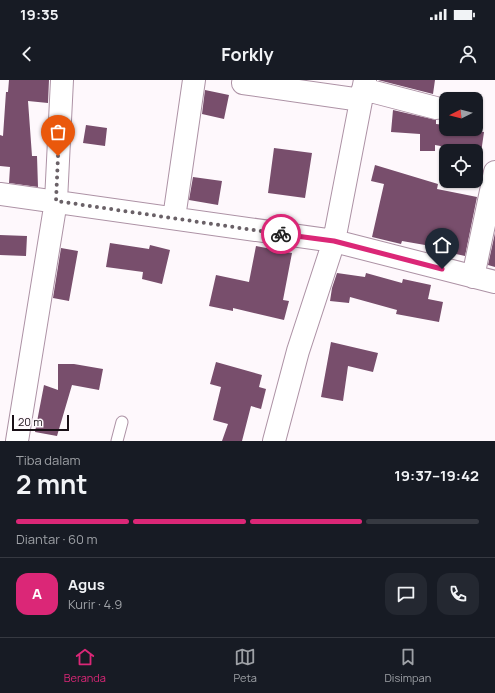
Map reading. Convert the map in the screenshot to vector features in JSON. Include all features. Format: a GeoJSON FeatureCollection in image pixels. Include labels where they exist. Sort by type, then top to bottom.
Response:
{"type":"FeatureCollection","features":[{"type":"Feature","properties":{"kind":"street"},"geometry":{"type":"LineString","coordinates":[[17,441],[56,201],[62,80]]}},
{"type":"Feature","properties":{"kind":"street"},"geometry":{"type":"LineString","coordinates":[[174,218],[194,80]]}},
{"type":"Feature","properties":{"kind":"street"},"geometry":{"type":"LineString","coordinates":[[243,83],[363,90],[436,108]]}},
{"type":"Feature","properties":{"kind":"street"},"geometry":{"type":"LineString","coordinates":[[274,441],[298,351],[334,241],[363,90]]}},
{"type":"Feature","properties":{"kind":"street"},"geometry":{"type":"LineString","coordinates":[[473,277],[495,172]]}},
{"type":"Feature","properties":{"kind":"street"},"geometry":{"type":"LineString","coordinates":[[0,194],[334,241],[495,282]]}},
{"type":"Feature","properties":{"kind":"lane"},"geometry":{"type":"LineString","coordinates":[[117,441],[122,422]]}},
{"type":"Feature","properties":{"kind":"building"},"geometry":{"type":"Polygon","coordinates":[[[9,80],[49,80],[48,103],[28,101],[32,156],[37,156],[38,187],[9,183],[10,167],[0,166],[0,135],[3,136],[6,92],[8,92],[9,80]]]}},
{"type":"Feature","properties":{"kind":"building"},"geometry":{"type":"Polygon","coordinates":[[[378,80],[435,80],[433,94],[378,80]]]}},
{"type":"Feature","properties":{"kind":"building"},"geometry":{"type":"Polygon","coordinates":[[[205,90],[229,95],[224,119],[202,114],[205,90]]]}},
{"type":"Feature","properties":{"kind":"building"},"geometry":{"type":"Polygon","coordinates":[[[393,110],[436,120],[436,124],[439,124],[439,136],[483,136],[484,132],[482,144],[439,144],[439,146],[435,145],[435,151],[420,151],[420,134],[391,132],[393,110]]]}},
{"type":"Feature","properties":{"kind":"building"},"geometry":{"type":"Polygon","coordinates":[[[86,125],[107,128],[105,146],[83,143],[86,125]]]}},
{"type":"Feature","properties":{"kind":"building"},"geometry":{"type":"Polygon","coordinates":[[[274,148],[312,153],[305,198],[268,193],[274,148]]]}},
{"type":"Feature","properties":{"kind":"building"},"geometry":{"type":"Polygon","coordinates":[[[375,165],[438,184],[437,189],[477,197],[465,256],[447,252],[448,249],[402,241],[401,244],[372,237],[384,184],[371,181],[375,165]]]}},
{"type":"Feature","properties":{"kind":"building"},"geometry":{"type":"Polygon","coordinates":[[[193,177],[222,181],[218,205],[189,200],[193,177]]]}},
{"type":"Feature","properties":{"kind":"building"},"geometry":{"type":"Polygon","coordinates":[[[495,233],[495,267],[488,265],[495,233]]]}},
{"type":"Feature","properties":{"kind":"building"},"geometry":{"type":"Polygon","coordinates":[[[0,235],[27,236],[26,256],[0,255],[0,235]]]}},
{"type":"Feature","properties":{"kind":"building"},"geometry":{"type":"Polygon","coordinates":[[[110,243],[149,249],[150,245],[170,250],[162,284],[142,279],[143,272],[106,267],[110,243]]]}},
{"type":"Feature","properties":{"kind":"building"},"geometry":{"type":"Polygon","coordinates":[[[256,246],[292,253],[283,300],[289,301],[284,320],[233,308],[233,311],[209,306],[216,275],[249,282],[256,246]]]}},
{"type":"Feature","properties":{"kind":"building"},"geometry":{"type":"Polygon","coordinates":[[[61,248],[78,251],[69,301],[53,298],[61,248]]]}},
{"type":"Feature","properties":{"kind":"building"},"geometry":{"type":"Polygon","coordinates":[[[337,273],[365,277],[366,273],[402,283],[403,279],[431,285],[428,299],[443,302],[439,322],[396,314],[397,310],[350,297],[349,303],[330,301],[332,288],[337,273]]]}},
{"type":"Feature","properties":{"kind":"building"},"geometry":{"type":"Polygon","coordinates":[[[331,342],[378,353],[373,372],[348,366],[343,401],[321,397],[331,342]]]}},
{"type":"Feature","properties":{"kind":"building"},"geometry":{"type":"Polygon","coordinates":[[[216,362],[262,375],[259,387],[266,389],[261,409],[251,406],[242,441],[222,441],[228,424],[213,420],[221,387],[210,384],[216,362]]]}},
{"type":"Feature","properties":{"kind":"building"},"geometry":{"type":"Polygon","coordinates":[[[58,364],[74,364],[103,369],[99,390],[72,385],[57,436],[35,432],[44,385],[58,390],[58,364]]]}},
{"type":"Feature","properties":{"kind":"way so far"},"geometry":{"type":"LineString","coordinates":[[58,156],[56,201],[281,234]]}},
{"type":"Feature","properties":{"kind":"route"},"geometry":{"type":"LineString","coordinates":[[281,234],[334,241],[442,269]]}}]}
